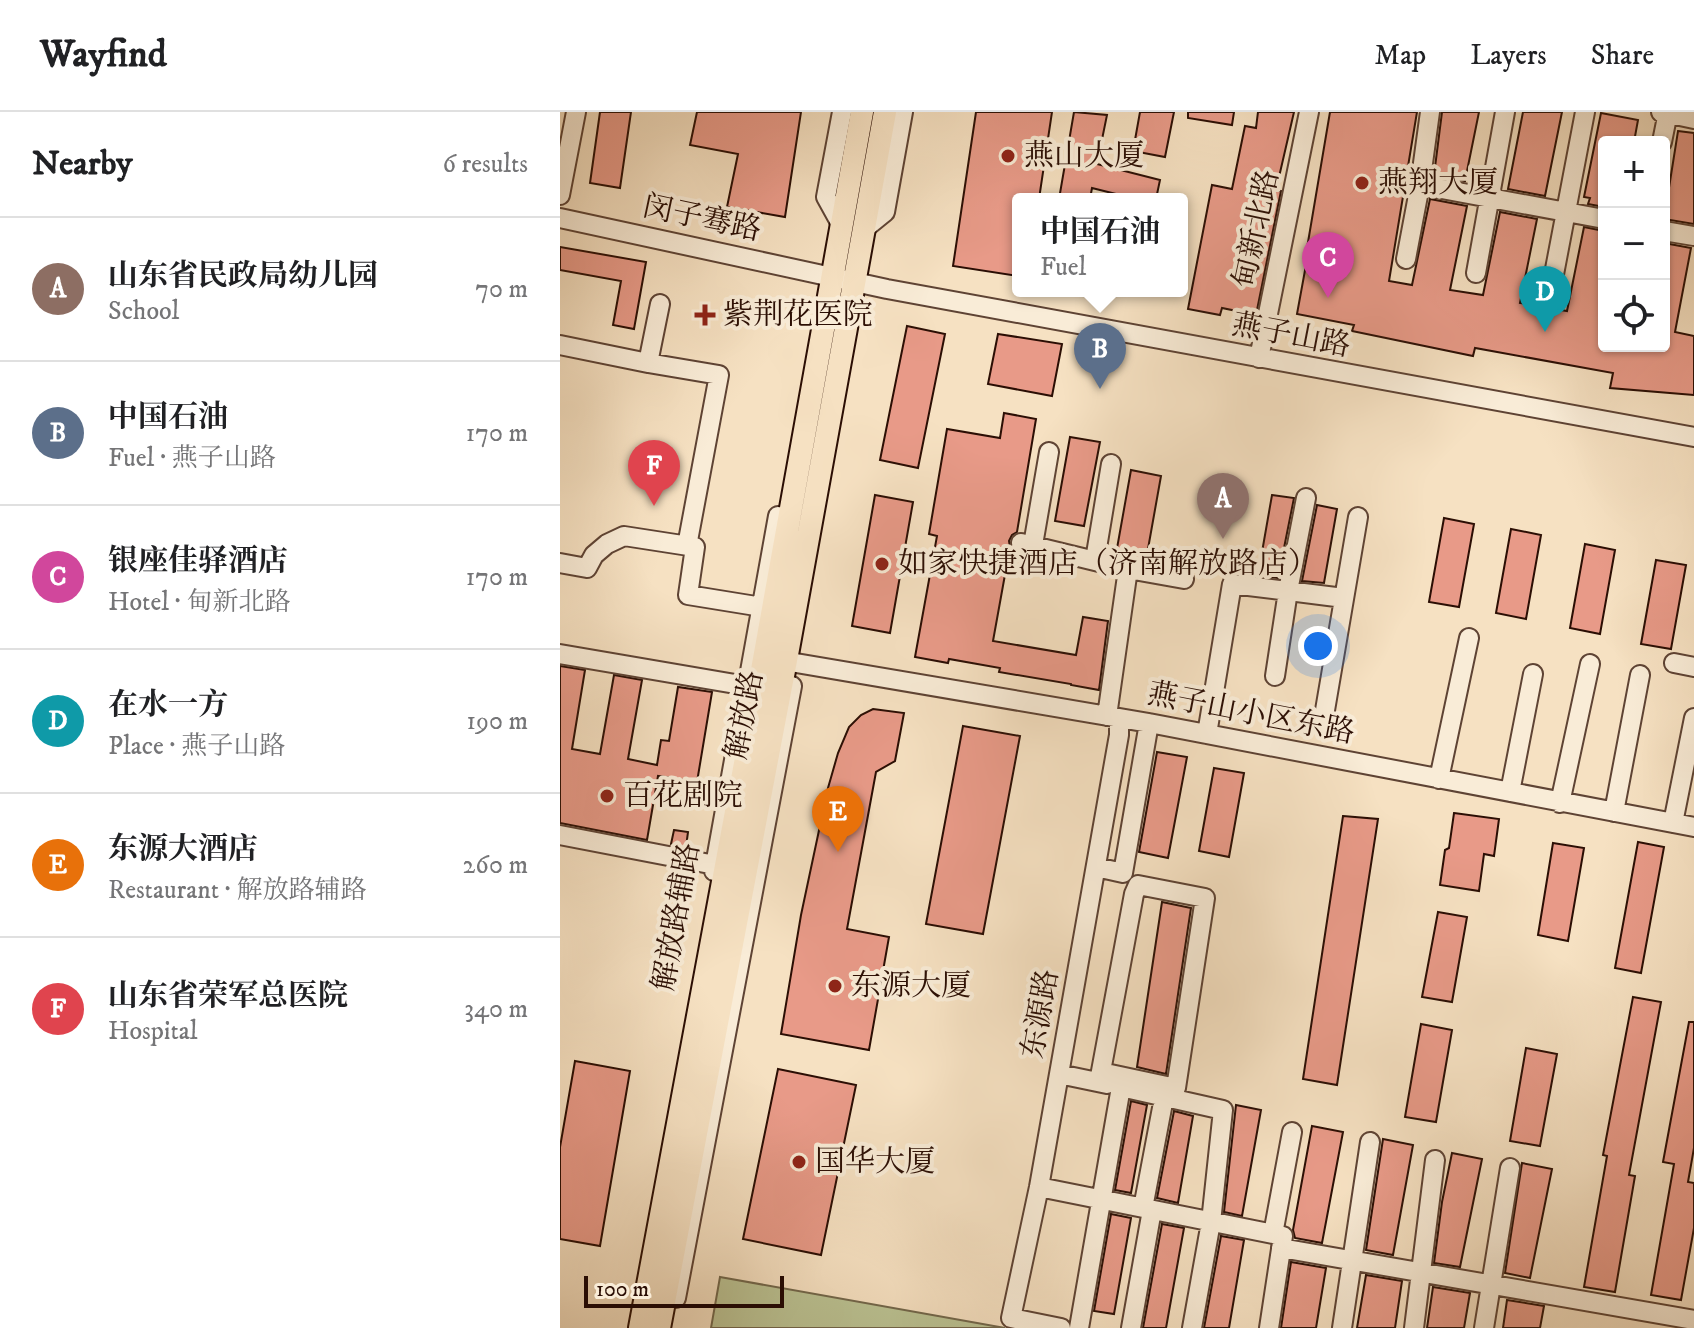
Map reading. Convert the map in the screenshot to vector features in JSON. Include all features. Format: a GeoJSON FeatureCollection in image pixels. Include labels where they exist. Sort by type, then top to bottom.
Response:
{"type":"FeatureCollection","features":[{"type":"Feature","properties":{"kind":"main road","name":"解放路"},"geometry":{"type":"LineString","coordinates":[[640,1328],[801,514],[855,279],[853,227],[862,112]]}},
{"type":"Feature","properties":{"kind":"main road","name":"解放路"},"geometry":{"type":"LineString","coordinates":[[659,1328],[801,514],[832,276],[853,227],[885,112]]}},
{"type":"Feature","properties":{"kind":"street"},"geometry":{"type":"LineString","coordinates":[[560,195],[576,112]]}},
{"type":"Feature","properties":{"kind":"street"},"geometry":{"type":"LineString","coordinates":[[842,112],[826,197],[853,227],[885,212],[903,112]]}},
{"type":"Feature","properties":{"kind":"street","name":"甸新北路"},"geometry":{"type":"LineString","coordinates":[[1258,355],[1308,112]]}},
{"type":"Feature","properties":{"kind":"street"},"geometry":{"type":"LineString","coordinates":[[1406,259],[1430,112]]}},
{"type":"Feature","properties":{"kind":"street"},"geometry":{"type":"LineString","coordinates":[[1476,273],[1505,112]]}},
{"type":"Feature","properties":{"kind":"street"},"geometry":{"type":"LineString","coordinates":[[1551,290],[1585,112]]}},
{"type":"Feature","properties":{"kind":"street"},"geometry":{"type":"LineString","coordinates":[[1663,136],[1665,112],[1694,119]]}},
{"type":"Feature","properties":{"kind":"street"},"geometry":{"type":"LineString","coordinates":[[1420,185],[1598,218]]}},
{"type":"Feature","properties":{"kind":"street","name":"闵子骞路"},"geometry":{"type":"LineString","coordinates":[[560,218],[832,276]]}},
{"type":"Feature","properties":{"kind":"street"},"geometry":{"type":"LineString","coordinates":[[1670,232],[1694,236]]}},
{"type":"Feature","properties":{"kind":"street","name":"燕子山路"},"geometry":{"type":"LineString","coordinates":[[832,276],[1694,437]]}},
{"type":"Feature","properties":{"kind":"street"},"geometry":{"type":"LineString","coordinates":[[648,363],[660,304]]}},
{"type":"Feature","properties":{"kind":"street"},"geometry":{"type":"LineString","coordinates":[[560,345],[719,375],[687,546]]}},
{"type":"Feature","properties":{"kind":"street","name":"燕子山路"},"geometry":{"type":"LineString","coordinates":[[1258,355],[1694,431]]}},
{"type":"Feature","properties":{"kind":"street"},"geometry":{"type":"LineString","coordinates":[[1049,452],[1027,544],[1128,569],[1184,579]]}},
{"type":"Feature","properties":{"kind":"street"},"geometry":{"type":"LineString","coordinates":[[1095,560],[1111,464]]}},
{"type":"Feature","properties":{"kind":"street"},"geometry":{"type":"LineString","coordinates":[[1275,676],[1306,498]]}},
{"type":"Feature","properties":{"kind":"street"},"geometry":{"type":"LineString","coordinates":[[670,1328],[796,663],[801,514]]}},
{"type":"Feature","properties":{"kind":"street","name":"解放路辅路"},"geometry":{"type":"LineString","coordinates":[[630,1328],[762,607],[801,514]]}},
{"type":"Feature","properties":{"kind":"street"},"geometry":{"type":"LineString","coordinates":[[1323,722],[1358,517]]}},
{"type":"Feature","properties":{"kind":"street"},"geometry":{"type":"LineString","coordinates":[[560,563],[587,568],[594,555],[624,536],[695,547],[688,595],[762,607]]}},
{"type":"Feature","properties":{"kind":"street","name":"东源路"},"geometry":{"type":"LineString","coordinates":[[1061,1328],[1011,1318],[1039,1187],[1119,735],[1113,717],[1128,569]]}},
{"type":"Feature","properties":{"kind":"street"},"geometry":{"type":"LineString","coordinates":[[1207,734],[1232,584],[1344,598]]}},
{"type":"Feature","properties":{"kind":"street"},"geometry":{"type":"LineString","coordinates":[[1439,779],[1469,638]]}},
{"type":"Feature","properties":{"kind":"street"},"geometry":{"type":"LineString","coordinates":[[560,654],[747,686]]}},
{"type":"Feature","properties":{"kind":"street","name":"燕子山小区东路"},"geometry":{"type":"LineString","coordinates":[[796,663],[1149,723],[1694,827]]}},
{"type":"Feature","properties":{"kind":"street"},"geometry":{"type":"LineString","coordinates":[[1674,663],[1694,667]]}},
{"type":"Feature","properties":{"kind":"street"},"geometry":{"type":"LineString","coordinates":[[1560,803],[1590,664]]}},
{"type":"Feature","properties":{"kind":"street"},"geometry":{"type":"LineString","coordinates":[[1510,792],[1533,674]]}},
{"type":"Feature","properties":{"kind":"street"},"geometry":{"type":"LineString","coordinates":[[1614,812],[1640,675]]}},
{"type":"Feature","properties":{"kind":"street"},"geometry":{"type":"LineString","coordinates":[[1673,823],[1694,718]]}},
{"type":"Feature","properties":{"kind":"street"},"geometry":{"type":"LineString","coordinates":[[1096,867],[1123,873],[1149,723]]}},
{"type":"Feature","properties":{"kind":"street"},"geometry":{"type":"LineString","coordinates":[[560,835],[715,865]]}},
{"type":"Feature","properties":{"kind":"street"},"geometry":{"type":"LineString","coordinates":[[1059,1074],[1176,1088],[1205,898],[1138,885],[1100,1077]]}},
{"type":"Feature","properties":{"kind":"street"},"geometry":{"type":"LineString","coordinates":[[1100,1077],[1121,1087],[1223,1110],[1211,1222],[1192,1328]]}},
{"type":"Feature","properties":{"kind":"street"},"geometry":{"type":"LineString","coordinates":[[1079,1328],[1121,1087]]}},
{"type":"Feature","properties":{"kind":"street"},"geometry":{"type":"LineString","coordinates":[[1131,1328],[1162,1108]]}},
{"type":"Feature","properties":{"kind":"street"},"geometry":{"type":"LineString","coordinates":[[1269,1328],[1292,1132]]}},
{"type":"Feature","properties":{"kind":"street"},"geometry":{"type":"LineString","coordinates":[[1342,1328],[1370,1142]]}},
{"type":"Feature","properties":{"kind":"street"},"geometry":{"type":"LineString","coordinates":[[1414,1328],[1435,1160]]}},
{"type":"Feature","properties":{"kind":"street"},"geometry":{"type":"LineString","coordinates":[[1484,1328],[1510,1168]]}},
{"type":"Feature","properties":{"kind":"street"},"geometry":{"type":"LineString","coordinates":[[1039,1187],[1211,1222],[1353,1261],[1694,1320]]}},
{"type":"Feature","properties":{"kind":"green space"},"geometry":{"type":"Polygon","coordinates":[[[720,1277],[1005,1328],[711,1328],[720,1277]]]}},
{"type":"Feature","properties":{"kind":"building"},"geometry":{"type":"Polygon","coordinates":[[[600,112],[631,112],[620,188],[590,183],[600,112]]]}},
{"type":"Feature","properties":{"kind":"building"},"geometry":{"type":"Polygon","coordinates":[[[697,112],[801,112],[785,217],[727,207],[738,154],[690,145],[697,112]]]}},
{"type":"Feature","properties":{"kind":"building","name":"燕山大厦"},"geometry":{"type":"Polygon","coordinates":[[[976,112],[1052,112],[1040,193],[1012,193],[1012,275],[953,266],[976,112]]]}},
{"type":"Feature","properties":{"kind":"building"},"geometry":{"type":"Polygon","coordinates":[[[1074,112],[1107,115],[1097,164],[1160,180],[1157,193],[1112,193],[1092,188],[1091,193],[1060,193],[1074,112]]]}},
{"type":"Feature","properties":{"kind":"building"},"geometry":{"type":"Polygon","coordinates":[[[1140,112],[1174,112],[1165,157],[1133,151],[1140,112]]]}},
{"type":"Feature","properties":{"kind":"building"},"geometry":{"type":"Polygon","coordinates":[[[1188,112],[1234,112],[1232,125],[1188,118],[1188,112]]]}},
{"type":"Feature","properties":{"kind":"building"},"geometry":{"type":"Polygon","coordinates":[[[1258,112],[1294,112],[1276,190],[1281,191],[1256,315],[1222,308],[1220,315],[1188,309],[1212,185],[1232,189],[1245,126],[1256,128],[1258,112]]]}},
{"type":"Feature","properties":{"kind":"building"},"geometry":{"type":"Polygon","coordinates":[[[1330,112],[1417,112],[1389,281],[1412,285],[1430,199],[1467,206],[1450,290],[1483,295],[1500,212],[1537,219],[1520,303],[1567,311],[1584,227],[1598,230],[1598,352],[1670,352],[1670,244],[1691,248],[1675,332],[1694,336],[1694,395],[1610,388],[1613,373],[1475,348],[1473,356],[1352,331],[1354,325],[1297,314],[1330,112]]]}},
{"type":"Feature","properties":{"kind":"building"},"geometry":{"type":"Polygon","coordinates":[[[1442,112],[1479,112],[1465,181],[1434,175],[1442,112]]]}},
{"type":"Feature","properties":{"kind":"building"},"geometry":{"type":"Polygon","coordinates":[[[1523,112],[1562,112],[1545,196],[1508,189],[1523,112]]]}},
{"type":"Feature","properties":{"kind":"building"},"geometry":{"type":"Polygon","coordinates":[[[1601,113],[1638,120],[1635,136],[1598,136],[1598,206],[1588,204],[1590,198],[1584,197],[1601,113]]]}},
{"type":"Feature","properties":{"kind":"building"},"geometry":{"type":"Polygon","coordinates":[[[1678,131],[1694,133],[1694,224],[1670,220],[1670,181],[1678,131]]]}},
{"type":"Feature","properties":{"kind":"building"},"geometry":{"type":"Polygon","coordinates":[[[560,247],[646,262],[634,329],[613,325],[621,281],[560,270],[560,247]]]}},
{"type":"Feature","properties":{"kind":"building"},"geometry":{"type":"Polygon","coordinates":[[[907,326],[945,334],[918,468],[880,460],[907,326]]]}},
{"type":"Feature","properties":{"kind":"building"},"geometry":{"type":"Polygon","coordinates":[[[998,334],[1062,344],[1052,396],[988,384],[998,334]]]}},
{"type":"Feature","properties":{"kind":"building"},"geometry":{"type":"Polygon","coordinates":[[[1004,413],[1036,419],[1017,532],[1009,541],[993,641],[1076,655],[1083,617],[1108,621],[1099,690],[999,672],[1000,668],[915,657],[937,536],[929,534],[947,429],[1000,438],[1004,413]]]}},
{"type":"Feature","properties":{"kind":"building"},"geometry":{"type":"Polygon","coordinates":[[[1070,437],[1100,442],[1084,526],[1055,521],[1070,437]]]}},
{"type":"Feature","properties":{"kind":"building"},"geometry":{"type":"Polygon","coordinates":[[[1131,470],[1161,476],[1146,560],[1116,554],[1131,470]]]}},
{"type":"Feature","properties":{"kind":"building","name":"如家快捷酒店（济南解放路店）"},"geometry":{"type":"Polygon","coordinates":[[[875,495],[913,502],[890,633],[852,626],[875,495]]]}},
{"type":"Feature","properties":{"kind":"building"},"geometry":{"type":"Polygon","coordinates":[[[1272,495],[1294,498],[1278,578],[1258,575],[1272,495]]]}},
{"type":"Feature","properties":{"kind":"building"},"geometry":{"type":"Polygon","coordinates":[[[1317,505],[1337,509],[1324,583],[1302,581],[1317,505]]]}},
{"type":"Feature","properties":{"kind":"building"},"geometry":{"type":"Polygon","coordinates":[[[1444,518],[1474,524],[1459,607],[1429,602],[1444,518]]]}},
{"type":"Feature","properties":{"kind":"building"},"geometry":{"type":"Polygon","coordinates":[[[1511,529],[1541,535],[1526,619],[1496,613],[1511,529]]]}},
{"type":"Feature","properties":{"kind":"building"},"geometry":{"type":"Polygon","coordinates":[[[1585,544],[1615,550],[1600,634],[1570,628],[1585,544]]]}},
{"type":"Feature","properties":{"kind":"building"},"geometry":{"type":"Polygon","coordinates":[[[1656,560],[1686,565],[1671,649],[1641,644],[1656,560]]]}},
{"type":"Feature","properties":{"kind":"building"},"geometry":{"type":"Polygon","coordinates":[[[560,666],[585,670],[572,749],[600,754],[614,675],[642,680],[628,759],[657,765],[661,740],[669,741],[678,687],[712,692],[697,782],[658,776],[647,840],[560,823],[560,666]]]}},
{"type":"Feature","properties":{"kind":"building"},"geometry":{"type":"Polygon","coordinates":[[[873,709],[904,713],[895,761],[876,772],[847,929],[889,937],[869,1050],[781,1034],[801,915],[828,788],[849,727],[873,709]]]}},
{"type":"Feature","properties":{"kind":"building"},"geometry":{"type":"Polygon","coordinates":[[[963,726],[1020,736],[983,934],[926,924],[963,726]]]}},
{"type":"Feature","properties":{"kind":"building"},"geometry":{"type":"Polygon","coordinates":[[[1157,752],[1187,757],[1168,858],[1139,852],[1157,752]]]}},
{"type":"Feature","properties":{"kind":"building"},"geometry":{"type":"Polygon","coordinates":[[[1214,768],[1244,773],[1229,857],[1199,851],[1214,768]]]}},
{"type":"Feature","properties":{"kind":"building"},"geometry":{"type":"Polygon","coordinates":[[[1454,813],[1499,819],[1494,856],[1484,854],[1479,891],[1440,885],[1454,813]]]}},
{"type":"Feature","properties":{"kind":"building"},"geometry":{"type":"Polygon","coordinates":[[[1343,816],[1378,819],[1337,1085],[1303,1079],[1343,816]]]}},
{"type":"Feature","properties":{"kind":"building"},"geometry":{"type":"Polygon","coordinates":[[[674,830],[688,832],[686,847],[671,844],[674,830]]]}},
{"type":"Feature","properties":{"kind":"building"},"geometry":{"type":"Polygon","coordinates":[[[1638,842],[1664,847],[1641,973],[1615,968],[1638,842]]]}},
{"type":"Feature","properties":{"kind":"building"},"geometry":{"type":"Polygon","coordinates":[[[1553,843],[1584,848],[1568,941],[1538,935],[1553,843]]]}},
{"type":"Feature","properties":{"kind":"building"},"geometry":{"type":"Polygon","coordinates":[[[1162,902],[1191,908],[1166,1074],[1137,1067],[1162,902]]]}},
{"type":"Feature","properties":{"kind":"building"},"geometry":{"type":"Polygon","coordinates":[[[1438,912],[1467,917],[1452,1002],[1422,997],[1438,912]]]}},
{"type":"Feature","properties":{"kind":"building"},"geometry":{"type":"Polygon","coordinates":[[[1633,997],[1661,1002],[1629,1175],[1635,1176],[1615,1292],[1584,1287],[1607,1156],[1603,1155],[1633,997]]]}},
{"type":"Feature","properties":{"kind":"building"},"geometry":{"type":"Polygon","coordinates":[[[1689,1022],[1694,1022],[1694,1148],[1688,1182],[1694,1183],[1694,1228],[1681,1300],[1651,1295],[1674,1164],[1663,1162],[1689,1022]]]}},
{"type":"Feature","properties":{"kind":"building"},"geometry":{"type":"Polygon","coordinates":[[[1421,1024],[1452,1030],[1436,1122],[1405,1117],[1421,1024]]]}},
{"type":"Feature","properties":{"kind":"building"},"geometry":{"type":"Polygon","coordinates":[[[1526,1048],[1557,1054],[1540,1146],[1510,1141],[1526,1048]]]}},
{"type":"Feature","properties":{"kind":"building"},"geometry":{"type":"Polygon","coordinates":[[[575,1061],[630,1071],[600,1246],[560,1239],[560,1147],[575,1061]]]}},
{"type":"Feature","properties":{"kind":"building","name":"国华大厦"},"geometry":{"type":"Polygon","coordinates":[[[778,1069],[856,1085],[821,1255],[743,1239],[778,1069]]]}},
{"type":"Feature","properties":{"kind":"building"},"geometry":{"type":"Polygon","coordinates":[[[1131,1101],[1147,1105],[1131,1193],[1115,1190],[1131,1101]]]}},
{"type":"Feature","properties":{"kind":"building"},"geometry":{"type":"Polygon","coordinates":[[[1236,1105],[1261,1110],[1242,1216],[1224,1212],[1236,1105]]]}},
{"type":"Feature","properties":{"kind":"building"},"geometry":{"type":"Polygon","coordinates":[[[1174,1111],[1193,1116],[1178,1203],[1157,1198],[1174,1111]]]}},
{"type":"Feature","properties":{"kind":"building"},"geometry":{"type":"Polygon","coordinates":[[[1312,1126],[1343,1132],[1322,1243],[1295,1238],[1293,1230],[1312,1126]]]}},
{"type":"Feature","properties":{"kind":"building"},"geometry":{"type":"Polygon","coordinates":[[[1383,1139],[1413,1145],[1393,1255],[1366,1250],[1383,1139]]]}},
{"type":"Feature","properties":{"kind":"building"},"geometry":{"type":"Polygon","coordinates":[[[1452,1153],[1482,1159],[1460,1267],[1434,1263],[1452,1153]]]}},
{"type":"Feature","properties":{"kind":"building"},"geometry":{"type":"Polygon","coordinates":[[[1522,1163],[1552,1169],[1530,1278],[1505,1273],[1522,1163]]]}},
{"type":"Feature","properties":{"kind":"building"},"geometry":{"type":"Polygon","coordinates":[[[1111,1214],[1131,1218],[1114,1314],[1094,1311],[1111,1214]]]}},
{"type":"Feature","properties":{"kind":"building"},"geometry":{"type":"Polygon","coordinates":[[[1162,1224],[1184,1228],[1166,1328],[1143,1328],[1162,1224]]]}},
{"type":"Feature","properties":{"kind":"building"},"geometry":{"type":"Polygon","coordinates":[[[1221,1236],[1244,1240],[1229,1328],[1204,1328],[1221,1236]]]}},
{"type":"Feature","properties":{"kind":"building"},"geometry":{"type":"Polygon","coordinates":[[[1291,1262],[1326,1268],[1316,1328],[1281,1328],[1291,1262]]]}},
{"type":"Feature","properties":{"kind":"building"},"geometry":{"type":"Polygon","coordinates":[[[1366,1275],[1402,1281],[1395,1328],[1357,1328],[1366,1275]]]}},
{"type":"Feature","properties":{"kind":"building"},"geometry":{"type":"Polygon","coordinates":[[[1433,1287],[1470,1293],[1464,1328],[1427,1328],[1433,1287]]]}},
{"type":"Feature","properties":{"kind":"building"},"geometry":{"type":"Polygon","coordinates":[[[1507,1300],[1544,1306],[1540,1328],[1503,1328],[1507,1300]]]}},
{"type":"Feature","properties":{"kind":"place","name":"燕山大厦"},"geometry":{"type":"Point","coordinates":[1008,156]}},
{"type":"Feature","properties":{"kind":"place","name":"燕翔大厦"},"geometry":{"type":"Point","coordinates":[1362,183]}},
{"type":"Feature","properties":{"kind":"place","name":"银座佳驿酒店"},"geometry":{"type":"Point","coordinates":[1328,298]}},
{"type":"Feature","properties":{"kind":"place","name":"紫荆花医院"},"geometry":{"type":"Point","coordinates":[705,315]}},
{"type":"Feature","properties":{"kind":"place","name":"在水一方"},"geometry":{"type":"Point","coordinates":[1545,332]}},
{"type":"Feature","properties":{"kind":"place","name":"中国石油"},"geometry":{"type":"Point","coordinates":[1100,389]}},
{"type":"Feature","properties":{"kind":"place","name":"山东省荣军总医院"},"geometry":{"type":"Point","coordinates":[654,506]}},
{"type":"Feature","properties":{"kind":"place","name":"山东省民政局幼儿园"},"geometry":{"type":"Point","coordinates":[1223,539]}},
{"type":"Feature","properties":{"kind":"place","name":"如家快捷酒店（济南解放路店）"},"geometry":{"type":"Point","coordinates":[882,564]}},
{"type":"Feature","properties":{"kind":"place","name":"百花剧院"},"geometry":{"type":"Point","coordinates":[607,796]}},
{"type":"Feature","properties":{"kind":"place","name":"东源大酒店"},"geometry":{"type":"Point","coordinates":[838,852]}},
{"type":"Feature","properties":{"kind":"place","name":"东源大厦"},"geometry":{"type":"Point","coordinates":[835,986]}},
{"type":"Feature","properties":{"kind":"place","name":"国华大厦"},"geometry":{"type":"Point","coordinates":[799,1162]}}]}
